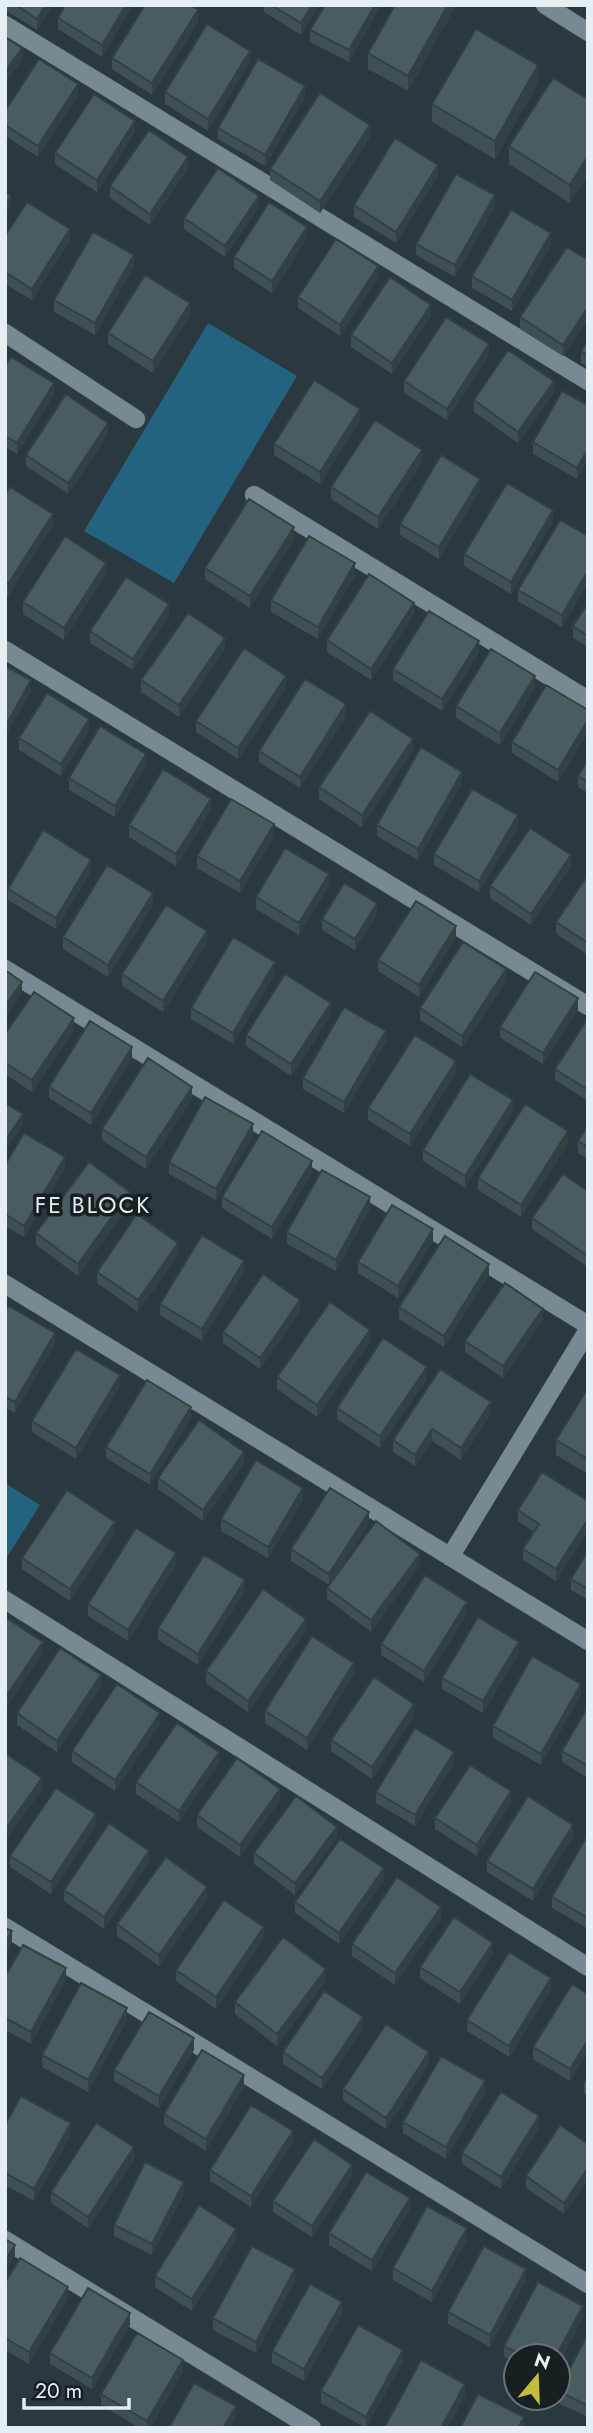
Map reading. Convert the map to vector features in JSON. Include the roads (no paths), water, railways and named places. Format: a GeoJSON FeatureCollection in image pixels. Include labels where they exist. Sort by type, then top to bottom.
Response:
{"type":"FeatureCollection","features":[{"type":"Feature","properties":{"kind":"street"},"geometry":{"type":"LineString","coordinates":[[545,5],[588,32]]}},
{"type":"Feature","properties":{"kind":"street"},"geometry":{"type":"LineString","coordinates":[[5,25],[588,381]]}},
{"type":"Feature","properties":{"kind":"street"},"geometry":{"type":"LineString","coordinates":[[5,333],[136,419]]}},
{"type":"Feature","properties":{"kind":"street"},"geometry":{"type":"LineString","coordinates":[[254,495],[588,700]]}},
{"type":"Feature","properties":{"kind":"street"},"geometry":{"type":"LineString","coordinates":[[5,650],[588,1006]]}},
{"type":"Feature","properties":{"kind":"street"},"geometry":{"type":"LineString","coordinates":[[5,969],[588,1325]]}},
{"type":"Feature","properties":{"kind":"street"},"geometry":{"type":"LineString","coordinates":[[5,1284],[588,1641]]}},
{"type":"Feature","properties":{"kind":"street"},"geometry":{"type":"LineString","coordinates":[[450,1557],[588,1330]]}},
{"type":"Feature","properties":{"kind":"street"},"geometry":{"type":"LineString","coordinates":[[5,1600],[588,1968]]}},
{"type":"Feature","properties":{"kind":"street"},"geometry":{"type":"LineString","coordinates":[[5,1927],[588,2284]]}},
{"type":"Feature","properties":{"kind":"street"},"geometry":{"type":"LineString","coordinates":[[5,2240],[312,2428]]}},
{"type":"Feature","properties":{"kind":"district","name":"FE BLOCK"},"geometry":{"type":"Point","coordinates":[93,1205]}}]}
